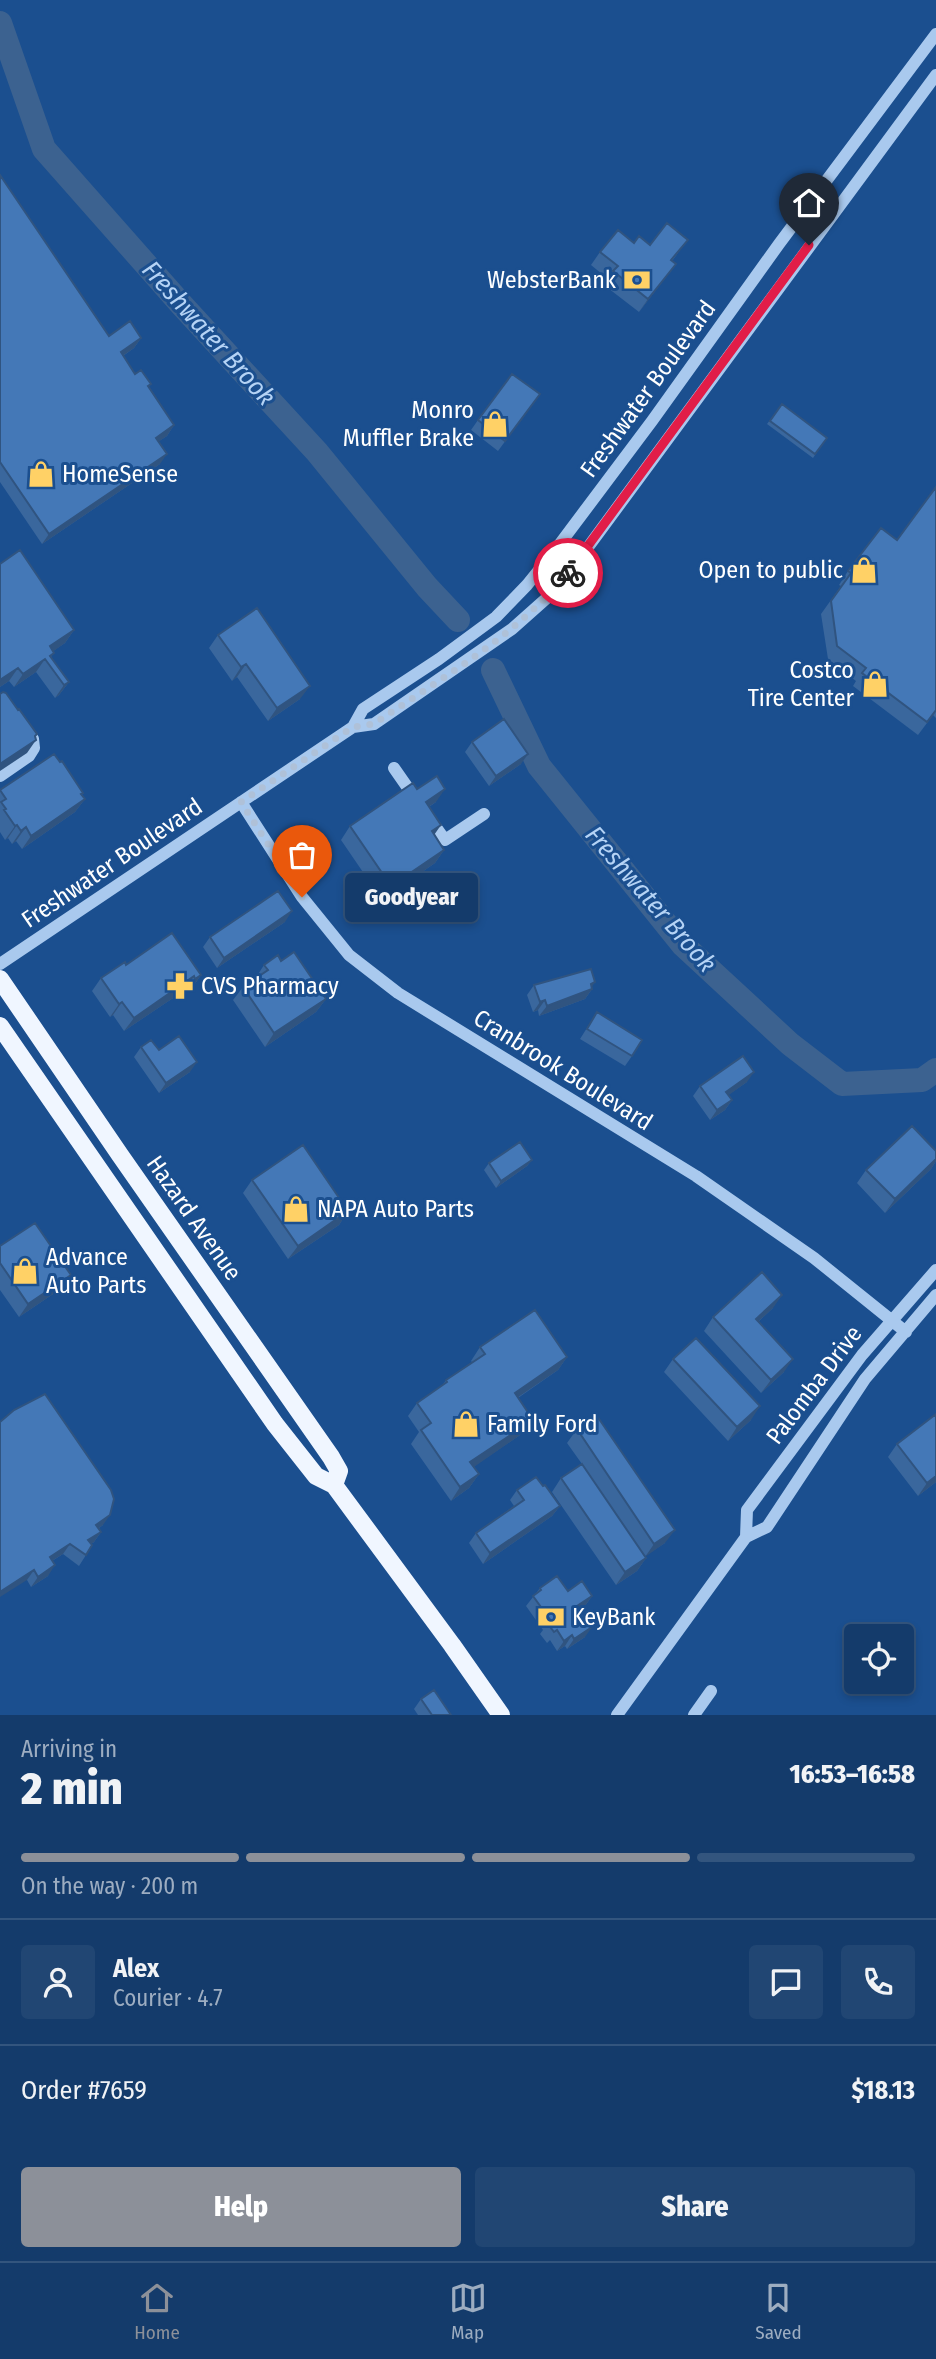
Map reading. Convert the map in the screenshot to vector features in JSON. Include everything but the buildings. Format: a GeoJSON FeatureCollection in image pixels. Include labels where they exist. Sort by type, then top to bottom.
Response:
{"type":"FeatureCollection","features":[{"type":"Feature","properties":{"kind":"main road","name":"Hazard Avenue"},"geometry":{"type":"LineString","coordinates":[[0,979],[331,1457],[339,1471],[334,1485]]}},
{"type":"Feature","properties":{"kind":"main road","name":"Hazard Avenue"},"geometry":{"type":"LineString","coordinates":[[0,1026],[275,1424],[316,1476],[334,1485],[501,1715]]}},
{"type":"Feature","properties":{"kind":"main road"},"geometry":{"type":"LineString","coordinates":[[192,1305],[220,1315],[244,1333]]}},
{"type":"Feature","properties":{"kind":"street","name":"Freshwater Boulevard"},"geometry":{"type":"LineString","coordinates":[[353,727],[363,709],[439,659],[496,617],[527,585],[652,421],[779,244],[936,34]]}},
{"type":"Feature","properties":{"kind":"street","name":"Freshwater Boulevard"},"geometry":{"type":"LineString","coordinates":[[0,964],[353,727],[374,724],[512,629],[539,605],[583,554],[936,75]]}},
{"type":"Feature","properties":{"kind":"street"},"geometry":{"type":"LineString","coordinates":[[892,93],[911,108]]}},
{"type":"Feature","properties":{"kind":"street"},"geometry":{"type":"LineString","coordinates":[[652,421],[671,436]]}},
{"type":"Feature","properties":{"kind":"street"},"geometry":{"type":"LineString","coordinates":[[0,776],[29,756],[34,748],[33,739],[20,721]]}},
{"type":"Feature","properties":{"kind":"street"},"geometry":{"type":"LineString","coordinates":[[394,768],[445,840],[484,814]]}},
{"type":"Feature","properties":{"kind":"street","name":"Cranbrook Boulevard"},"geometry":{"type":"LineString","coordinates":[[241,802],[302,897],[349,955],[397,993],[696,1176],[814,1258],[906,1332]]}},
{"type":"Feature","properties":{"kind":"street","name":"Palomba Drive"},"geometry":{"type":"LineString","coordinates":[[746,1536],[747,1510],[862,1355],[936,1270]]}},
{"type":"Feature","properties":{"kind":"street","name":"Palomba Drive"},"geometry":{"type":"LineString","coordinates":[[617,1715],[746,1536],[767,1527],[865,1378],[936,1296]]}},
{"type":"Feature","properties":{"kind":"street"},"geometry":{"type":"LineString","coordinates":[[694,1715],[711,1691]]}},
{"type":"Feature","properties":{"kind":"waterway","name":"Freshwater Brook"},"geometry":{"type":"LineString","coordinates":[[0,23],[44,149],[317,452],[427,587],[458,620]]}},
{"type":"Feature","properties":{"kind":"waterway","name":"Freshwater Brook"},"geometry":{"type":"LineString","coordinates":[[493,670],[539,766],[683,945],[790,1044],[842,1084],[922,1080],[936,1070]]}},
{"type":"Feature","properties":{"kind":"way so far"},"geometry":{"type":"LineString","coordinates":[[302,897],[241,802],[353,727],[374,724],[487,647],[548,597],[568,573]]}},
{"type":"Feature","properties":{"kind":"place","name":"WebsterBank"},"geometry":{"type":"Point","coordinates":[637,280]}},
{"type":"Feature","properties":{"kind":"place","name":"Monro Muffler Brake"},"geometry":{"type":"Point","coordinates":[495,424]}},
{"type":"Feature","properties":{"kind":"place","name":"HomeSense"},"geometry":{"type":"Point","coordinates":[41,474]}},
{"type":"Feature","properties":{"kind":"place","name":"Open to public"},"geometry":{"type":"Point","coordinates":[864,570]}},
{"type":"Feature","properties":{"kind":"place","name":"Costco Tire Center"},"geometry":{"type":"Point","coordinates":[875,684]}},
{"type":"Feature","properties":{"kind":"place","name":"Goodyear"},"geometry":{"type":"Point","coordinates":[302,897]}},
{"type":"Feature","properties":{"kind":"place","name":"CVS Pharmacy"},"geometry":{"type":"Point","coordinates":[180,986]}},
{"type":"Feature","properties":{"kind":"place","name":"NAPA Auto Parts"},"geometry":{"type":"Point","coordinates":[296,1209]}},
{"type":"Feature","properties":{"kind":"place","name":"Advance Auto Parts"},"geometry":{"type":"Point","coordinates":[25,1271]}},
{"type":"Feature","properties":{"kind":"place","name":"Family Ford"},"geometry":{"type":"Point","coordinates":[466,1424]}},
{"type":"Feature","properties":{"kind":"place","name":"KeyBank"},"geometry":{"type":"Point","coordinates":[551,1617]}},
{"type":"Feature","properties":{"kind":"route"},"geometry":{"type":"LineString","coordinates":[[568,573],[809,245]]}}]}
